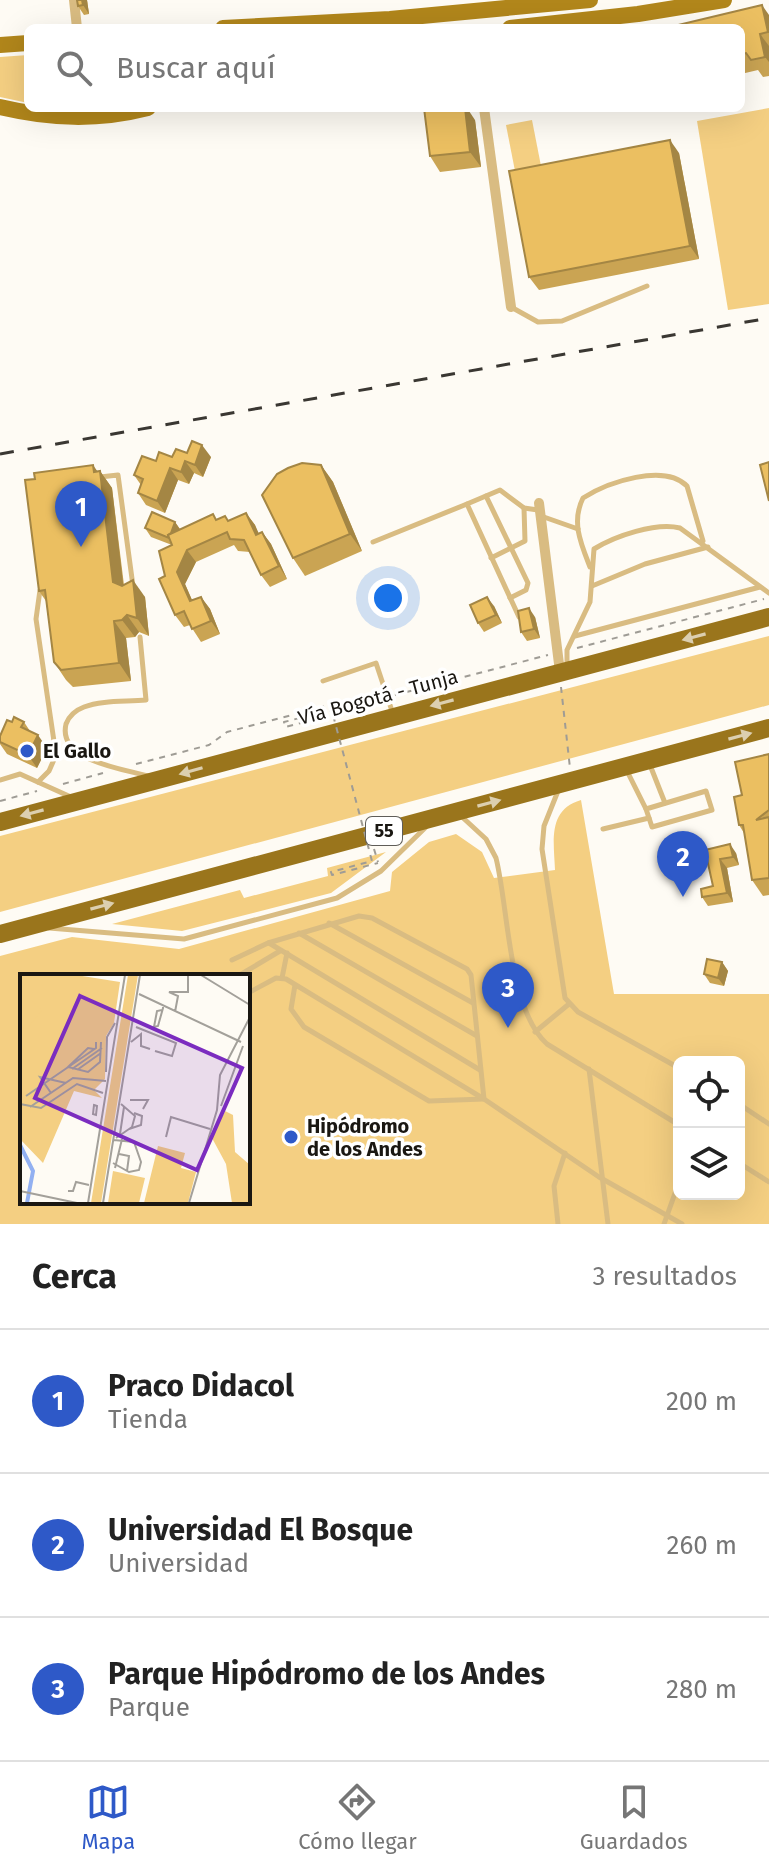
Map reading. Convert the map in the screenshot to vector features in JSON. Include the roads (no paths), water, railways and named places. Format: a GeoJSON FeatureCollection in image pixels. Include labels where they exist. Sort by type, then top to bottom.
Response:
{"type":"FeatureCollection","features":[{"type":"Feature","properties":{"kind":"highway","name":"Vía Bogotá - Tunja"},"geometry":{"type":"LineString","coordinates":[[0,822],[769,617]]}},
{"type":"Feature","properties":{"kind":"highway","name":"55"},"geometry":{"type":"LineString","coordinates":[[0,934],[769,728]]}},
{"type":"Feature","properties":{"kind":"main road"},"geometry":{"type":"LineString","coordinates":[[297,24],[390,19],[590,0]]}},
{"type":"Feature","properties":{"kind":"main road"},"geometry":{"type":"LineString","coordinates":[[559,24],[724,0]]}},
{"type":"Feature","properties":{"kind":"main road"},"geometry":{"type":"LineString","coordinates":[[0,48],[24,46]]}},
{"type":"Feature","properties":{"kind":"main road"},"geometry":{"type":"LineString","coordinates":[[0,105],[24,108]]}},
{"type":"Feature","properties":{"kind":"main road"},"geometry":{"type":"LineString","coordinates":[[0,105],[24,110]]}},
{"type":"Feature","properties":{"kind":"main road"},"geometry":{"type":"LineString","coordinates":[[37,112],[68,118],[103,117],[128,112]]}},
{"type":"Feature","properties":{"kind":"main road"},"geometry":{"type":"LineString","coordinates":[[60,112],[102,112]]}},
{"type":"Feature","properties":{"kind":"street"},"geometry":{"type":"LineString","coordinates":[[74,0],[77,24]]}},
{"type":"Feature","properties":{"kind":"street"},"geometry":{"type":"LineString","coordinates":[[485,112],[511,307]]}},
{"type":"Feature","properties":{"kind":"street"},"geometry":{"type":"LineString","coordinates":[[539,510],[563,671]]}},
{"type":"Feature","properties":{"kind":"lane"},"geometry":{"type":"LineString","coordinates":[[511,307],[538,322],[562,321],[647,286]]}},
{"type":"Feature","properties":{"kind":"lane"},"geometry":{"type":"LineString","coordinates":[[88,479],[118,475],[134,598]]}},
{"type":"Feature","properties":{"kind":"lane"},"geometry":{"type":"LineString","coordinates":[[592,572],[578,529],[578,508],[583,498],[592,492],[645,477],[671,475],[687,486],[706,544]]}},
{"type":"Feature","properties":{"kind":"lane"},"geometry":{"type":"LineString","coordinates":[[373,542],[500,490],[507,492],[524,508],[539,510],[578,529]]}},
{"type":"Feature","properties":{"kind":"lane"},"geometry":{"type":"LineString","coordinates":[[486,495],[528,583],[526,590],[510,598]]}},
{"type":"Feature","properties":{"kind":"lane"},"geometry":{"type":"LineString","coordinates":[[467,504],[519,617]]}},
{"type":"Feature","properties":{"kind":"lane"},"geometry":{"type":"LineString","coordinates":[[491,558],[525,541],[524,508]]}},
{"type":"Feature","properties":{"kind":"lane"},"geometry":{"type":"LineString","coordinates":[[563,671],[567,650],[590,602],[594,549],[607,541],[672,526],[706,544],[769,593]]}},
{"type":"Feature","properties":{"kind":"lane"},"geometry":{"type":"LineString","coordinates":[[592,586],[706,544]]}},
{"type":"Feature","properties":{"kind":"lane"},"geometry":{"type":"LineString","coordinates":[[38,782],[54,763],[56,746],[36,619],[41,593],[39,577]]}},
{"type":"Feature","properties":{"kind":"lane"},"geometry":{"type":"LineString","coordinates":[[575,636],[761,587]]}},
{"type":"Feature","properties":{"kind":"lane"},"geometry":{"type":"LineString","coordinates":[[70,746],[66,728],[76,711],[92,705],[146,700],[140,637]]}},
{"type":"Feature","properties":{"kind":"lane"},"geometry":{"type":"LineString","coordinates":[[323,681],[376,663],[394,715]]}},
{"type":"Feature","properties":{"kind":"lane"},"geometry":{"type":"LineString","coordinates":[[56,746],[70,746],[86,757],[162,780]]}},
{"type":"Feature","properties":{"kind":"lane"},"geometry":{"type":"LineString","coordinates":[[649,760],[665,803]]}},
{"type":"Feature","properties":{"kind":"lane"},"geometry":{"type":"LineString","coordinates":[[625,767],[652,827],[712,810],[706,791],[646,809]]}},
{"type":"Feature","properties":{"kind":"lane"},"geometry":{"type":"LineString","coordinates":[[0,780],[20,774],[79,801]]}},
{"type":"Feature","properties":{"kind":"lane"},"geometry":{"type":"LineString","coordinates":[[566,782],[550,804],[542,849],[563,992],[569,1004],[673,1065]]}},
{"type":"Feature","properties":{"kind":"lane"},"geometry":{"type":"LineString","coordinates":[[28,926],[184,939],[337,898],[381,871],[445,814],[486,839],[496,858],[522,1004],[535,1032],[547,1044],[673,1121]]}},
{"type":"Feature","properties":{"kind":"lane"},"geometry":{"type":"LineString","coordinates":[[603,829],[649,818]]}},
{"type":"Feature","properties":{"kind":"lane"},"geometry":{"type":"LineString","coordinates":[[232,960],[268,943],[348,917],[372,918],[467,969],[474,1003],[484,1099]]}},
{"type":"Feature","properties":{"kind":"lane"},"geometry":{"type":"LineString","coordinates":[[329,923],[474,1003]]}},
{"type":"Feature","properties":{"kind":"lane"},"geometry":{"type":"LineString","coordinates":[[299,933],[477,1036]]}},
{"type":"Feature","properties":{"kind":"lane"},"geometry":{"type":"LineString","coordinates":[[268,943],[481,1070]]}},
{"type":"Feature","properties":{"kind":"lane"},"geometry":{"type":"LineString","coordinates":[[242,974],[284,952]]}},
{"type":"Feature","properties":{"kind":"lane"},"geometry":{"type":"LineString","coordinates":[[282,978],[284,952]]}},
{"type":"Feature","properties":{"kind":"lane"},"geometry":{"type":"LineString","coordinates":[[282,978],[484,1099],[599,1177],[682,1224]]}},
{"type":"Feature","properties":{"kind":"lane"},"geometry":{"type":"LineString","coordinates":[[250,992],[282,978]]}},
{"type":"Feature","properties":{"kind":"lane"},"geometry":{"type":"LineString","coordinates":[[295,985],[291,1009],[304,1027],[429,1101],[484,1099]]}},
{"type":"Feature","properties":{"kind":"lane"},"geometry":{"type":"LineString","coordinates":[[535,1032],[569,1004]]}},
{"type":"Feature","properties":{"kind":"lane"},"geometry":{"type":"LineString","coordinates":[[589,1068],[599,1177],[608,1224]]}},
{"type":"Feature","properties":{"kind":"lane"},"geometry":{"type":"LineString","coordinates":[[745,1108],[769,1124]]}},
{"type":"Feature","properties":{"kind":"lane"},"geometry":{"type":"LineString","coordinates":[[558,1224],[554,1186],[565,1153]]}},
{"type":"Feature","properties":{"kind":"lane"},"geometry":{"type":"LineString","coordinates":[[745,1167],[769,1182]]}},
{"type":"Feature","properties":{"kind":"lane"},"geometry":{"type":"LineString","coordinates":[[664,1224],[673,1197]]}},
{"type":"Feature","properties":{"kind":"railway"},"geometry":{"type":"LineString","coordinates":[[0,454],[769,318]]}},
{"type":"Feature","properties":{"kind":"place","name":"Praco Didacol"},"geometry":{"type":"Point","coordinates":[81,547]}},
{"type":"Feature","properties":{"kind":"place","name":"El Gallo"},"geometry":{"type":"Point","coordinates":[27,751]}},
{"type":"Feature","properties":{"kind":"place","name":"Universidad El Bosque"},"geometry":{"type":"Point","coordinates":[683,897]}},
{"type":"Feature","properties":{"kind":"place","name":"Parque Hipódromo de los Andes"},"geometry":{"type":"Point","coordinates":[508,1028]}},
{"type":"Feature","properties":{"kind":"place","name":"Hipódromo de los Andes"},"geometry":{"type":"Point","coordinates":[291,1137]}}]}
